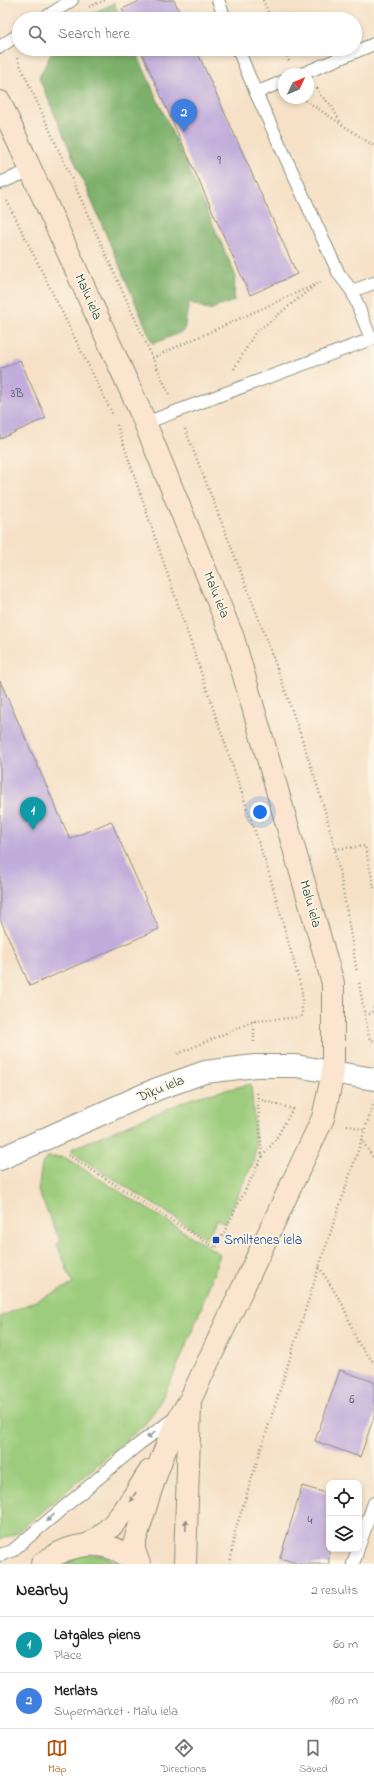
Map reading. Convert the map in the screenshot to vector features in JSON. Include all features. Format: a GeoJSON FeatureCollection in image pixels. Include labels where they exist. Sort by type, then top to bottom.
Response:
{"type":"FeatureCollection","features":[{"type":"Feature","properties":{"kind":"street","name":"Malu iela"},"geometry":{"type":"LineString","coordinates":[[0,102],[145,423],[236,645],[333,983],[333,1073]]}},
{"type":"Feature","properties":{"kind":"street","name":"Dīķu iela"},"geometry":{"type":"LineString","coordinates":[[0,1159],[158,1089],[205,1072],[255,1066],[296,1066],[333,1073]]}},
{"type":"Feature","properties":{"kind":"street"},"geometry":{"type":"LineString","coordinates":[[89,1544],[107,1532],[126,1508],[169,1441],[323,1118],[333,1073],[374,1079]]}},
{"type":"Feature","properties":{"kind":"street"},"geometry":{"type":"LineString","coordinates":[[185,1564],[186,1406]]}},
{"type":"Feature","properties":{"kind":"street"},"geometry":{"type":"LineString","coordinates":[[139,1564],[133,1546],[169,1441]]}},
{"type":"Feature","properties":{"kind":"street"},"geometry":{"type":"LineString","coordinates":[[42,1564],[55,1553],[89,1544],[105,1546],[120,1552],[136,1564]]}},
{"type":"Feature","properties":{"kind":"lane"},"geometry":{"type":"LineString","coordinates":[[54,12],[72,0]]}},
{"type":"Feature","properties":{"kind":"lane"},"geometry":{"type":"LineString","coordinates":[[218,0],[223,12]]}},
{"type":"Feature","properties":{"kind":"lane"},"geometry":{"type":"LineString","coordinates":[[0,47],[12,39]]}},
{"type":"Feature","properties":{"kind":"lane"},"geometry":{"type":"LineString","coordinates":[[362,49],[374,44]]}},
{"type":"Feature","properties":{"kind":"lane"},"geometry":{"type":"LineString","coordinates":[[145,423],[372,339],[352,291],[339,274],[256,93],[241,56]]}},
{"type":"Feature","properties":{"kind":"lane"},"geometry":{"type":"LineString","coordinates":[[314,69],[345,56]]}},
{"type":"Feature","properties":{"kind":"lane"},"geometry":{"type":"LineString","coordinates":[[256,93],[278,84]]}},
{"type":"Feature","properties":{"kind":"lane"},"geometry":{"type":"LineString","coordinates":[[0,183],[31,170]]}},
{"type":"Feature","properties":{"kind":"lane"},"geometry":{"type":"LineString","coordinates":[[352,291],[374,283]]}},
{"type":"Feature","properties":{"kind":"lane"},"geometry":{"type":"LineString","coordinates":[[0,1555],[12,1551],[186,1406]]}},
{"type":"Feature","properties":{"kind":"lane"},"geometry":{"type":"LineString","coordinates":[[362,1539],[374,1503]]}},
{"type":"Feature","properties":{"kind":"lane"},"geometry":{"type":"LineString","coordinates":[[353,1564],[358,1552]]}},
{"type":"Feature","properties":{"kind":"path"},"geometry":{"type":"LineString","coordinates":[[263,0],[268,12]]}},
{"type":"Feature","properties":{"kind":"path"},"geometry":{"type":"LineString","coordinates":[[314,85],[320,95],[331,105],[342,123]]}},
{"type":"Feature","properties":{"kind":"path"},"geometry":{"type":"LineString","coordinates":[[312,104],[342,123],[374,146]]}},
{"type":"Feature","properties":{"kind":"path"},"geometry":{"type":"LineString","coordinates":[[4,195],[117,422],[269,873],[302,991],[302,1017]]}},
{"type":"Feature","properties":{"kind":"path"},"geometry":{"type":"LineString","coordinates":[[152,358],[339,274]]}},
{"type":"Feature","properties":{"kind":"path"},"geometry":{"type":"LineString","coordinates":[[218,396],[255,333],[318,283]]}},
{"type":"Feature","properties":{"kind":"path"},"geometry":{"type":"LineString","coordinates":[[335,849],[365,846],[374,888]]}},
{"type":"Feature","properties":{"kind":"path"},"geometry":{"type":"LineString","coordinates":[[365,1014],[371,1014],[374,1007]]}},
{"type":"Feature","properties":{"kind":"path"},"geometry":{"type":"LineString","coordinates":[[254,1021],[254,1044]]}},
{"type":"Feature","properties":{"kind":"path"},"geometry":{"type":"LineString","coordinates":[[257,1084],[262,1157]]}},
{"type":"Feature","properties":{"kind":"path"},"geometry":{"type":"LineString","coordinates":[[44,1140],[216,1248],[262,1157],[274,1142],[292,1109],[258,1099]]}},
{"type":"Feature","properties":{"kind":"path"},"geometry":{"type":"LineString","coordinates":[[230,1564],[235,1532],[319,1267],[374,1102]]}},
{"type":"Feature","properties":{"kind":"path"},"geometry":{"type":"LineString","coordinates":[[347,1125],[364,1130]]}},
{"type":"Feature","properties":{"kind":"path"},"geometry":{"type":"LineString","coordinates":[[361,1139],[374,1159]]}},
{"type":"Feature","properties":{"kind":"path"},"geometry":{"type":"LineString","coordinates":[[319,1267],[343,1304],[358,1344],[374,1363]]}},
{"type":"Feature","properties":{"kind":"green space"},"geometry":{"type":"Polygon","coordinates":[[[114,3],[118,12],[95,12],[114,3]]]}},
{"type":"Feature","properties":{"kind":"green space"},"geometry":{"type":"Polygon","coordinates":[[[50,56],[138,56],[235,274],[234,301],[209,310],[189,302],[184,331],[153,344],[39,78],[50,56]]]}},
{"type":"Feature","properties":{"kind":"green space"},"geometry":{"type":"Polygon","coordinates":[[[251,1084],[256,1147],[253,1163],[224,1223],[217,1219],[207,1238],[71,1152],[73,1148],[192,1098],[251,1084]]]}},
{"type":"Feature","properties":{"kind":"green space"},"geometry":{"type":"Polygon","coordinates":[[[47,1157],[64,1157],[220,1254],[201,1308],[180,1360],[164,1395],[149,1419],[143,1426],[17,1533],[0,1540],[0,1317],[73,1284],[57,1244],[61,1242],[38,1191],[42,1164],[47,1157]]]}},
{"type":"Feature","properties":{"kind":"green space"},"geometry":{"type":"Polygon","coordinates":[[[83,1554],[102,1555],[121,1564],[58,1564],[83,1554]]]}},
{"type":"Feature","properties":{"kind":"building"},"geometry":{"type":"Polygon","coordinates":[[[142,0],[174,0],[180,12],[124,12],[122,9],[142,0]]]}},
{"type":"Feature","properties":{"kind":"building"},"geometry":{"type":"Polygon","coordinates":[[[143,56],[199,56],[297,274],[250,295],[143,56]]]}},
{"type":"Feature","properties":{"kind":"building"},"geometry":{"type":"Polygon","coordinates":[[[20,360],[46,418],[0,439],[0,369],[20,360]]]}},
{"type":"Feature","properties":{"kind":"building"},"geometry":{"type":"Polygon","coordinates":[[[0,681],[70,839],[111,821],[159,929],[30,986],[0,919],[0,681]]]}},
{"type":"Feature","properties":{"kind":"building"},"geometry":{"type":"Polygon","coordinates":[[[340,1370],[374,1382],[374,1417],[360,1457],[315,1441],[340,1370]]]}},
{"type":"Feature","properties":{"kind":"building"},"geometry":{"type":"Polygon","coordinates":[[[302,1486],[326,1493],[326,1552],[329,1552],[329,1564],[299,1564],[280,1558],[302,1486]]]}},
{"type":"Feature","properties":{"kind":"place","name":"Merlats"},"geometry":{"type":"Point","coordinates":[184,132]}},
{"type":"Feature","properties":{"kind":"place","name":"Latgales piens"},"geometry":{"type":"Point","coordinates":[33,830]}},
{"type":"Feature","properties":{"kind":"place","name":"Smiltenes iela"},"geometry":{"type":"Point","coordinates":[216,1240]}}]}
